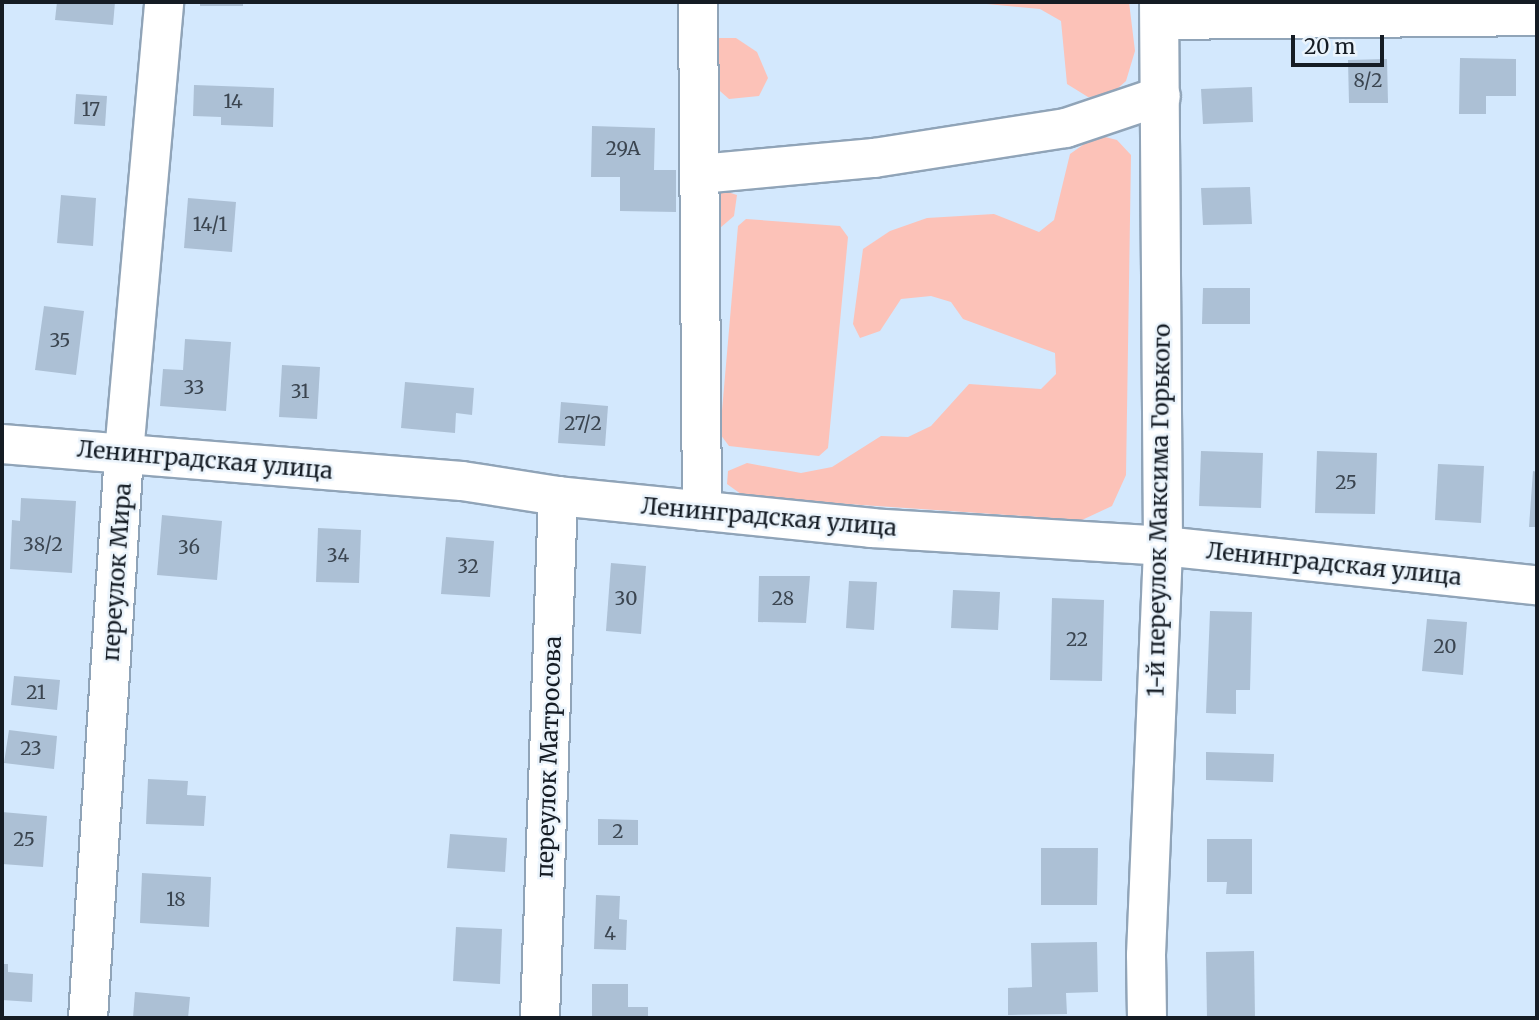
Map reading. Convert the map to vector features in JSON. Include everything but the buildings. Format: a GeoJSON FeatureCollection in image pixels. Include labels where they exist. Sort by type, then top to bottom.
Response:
{"type":"FeatureCollection","features":[{"type":"Feature","properties":{"kind":"street","name":"переулок Мира"},"geometry":{"type":"LineString","coordinates":[[88,1018],[124,453],[164,2]]}},
{"type":"Feature","properties":{"kind":"street"},"geometry":{"type":"LineString","coordinates":[[698,2],[702,511]]}},
{"type":"Feature","properties":{"kind":"street"},"geometry":{"type":"LineString","coordinates":[[1160,11],[1537,16]]}},
{"type":"Feature","properties":{"kind":"street","name":"1-й переулок Максима Горького"},"geometry":{"type":"LineString","coordinates":[[1147,1018],[1146,955],[1163,547],[1160,11]]}},
{"type":"Feature","properties":{"kind":"street"},"geometry":{"type":"LineString","coordinates":[[700,174],[874,158],[1066,128],[1161,96]]}},
{"type":"Feature","properties":{"kind":"street","name":"Ленинградская улица"},"geometry":{"type":"LineString","coordinates":[[2,444],[462,481],[558,496],[871,528],[1163,547],[1537,585]]}},
{"type":"Feature","properties":{"kind":"street","name":"переулок Матросова"},"geometry":{"type":"LineString","coordinates":[[540,1018],[558,496]]}},
{"type":"Feature","properties":{"kind":"shaded area"},"geometry":{"type":"Polygon","coordinates":[[[966,2],[1129,2],[1135,51],[1126,81],[1109,96],[1088,97],[1067,84],[1061,21],[1040,9],[966,2]]]}},
{"type":"Feature","properties":{"kind":"shaded area"},"geometry":{"type":"Polygon","coordinates":[[[717,38],[736,38],[757,52],[768,78],[759,96],[729,99],[712,84],[717,38]]]}},
{"type":"Feature","properties":{"kind":"shaded area"},"geometry":{"type":"Polygon","coordinates":[[[1097,135],[1117,140],[1131,155],[1126,475],[1112,506],[1082,520],[745,497],[727,484],[728,471],[747,463],[801,473],[832,467],[881,436],[908,437],[931,426],[969,384],[1041,389],[1056,374],[1055,353],[963,319],[951,302],[931,296],[901,299],[880,331],[860,338],[853,324],[863,249],[890,231],[927,218],[994,214],[1039,232],[1054,220],[1070,154],[1097,135]]]}},
{"type":"Feature","properties":{"kind":"shaded area"},"geometry":{"type":"Polygon","coordinates":[[[712,187],[737,195],[734,216],[720,228],[711,215],[712,187]]]}},
{"type":"Feature","properties":{"kind":"shaded area"},"geometry":{"type":"Polygon","coordinates":[[[746,219],[840,226],[848,237],[828,448],[819,456],[729,446],[720,434],[738,226],[746,219]]]}}]}
